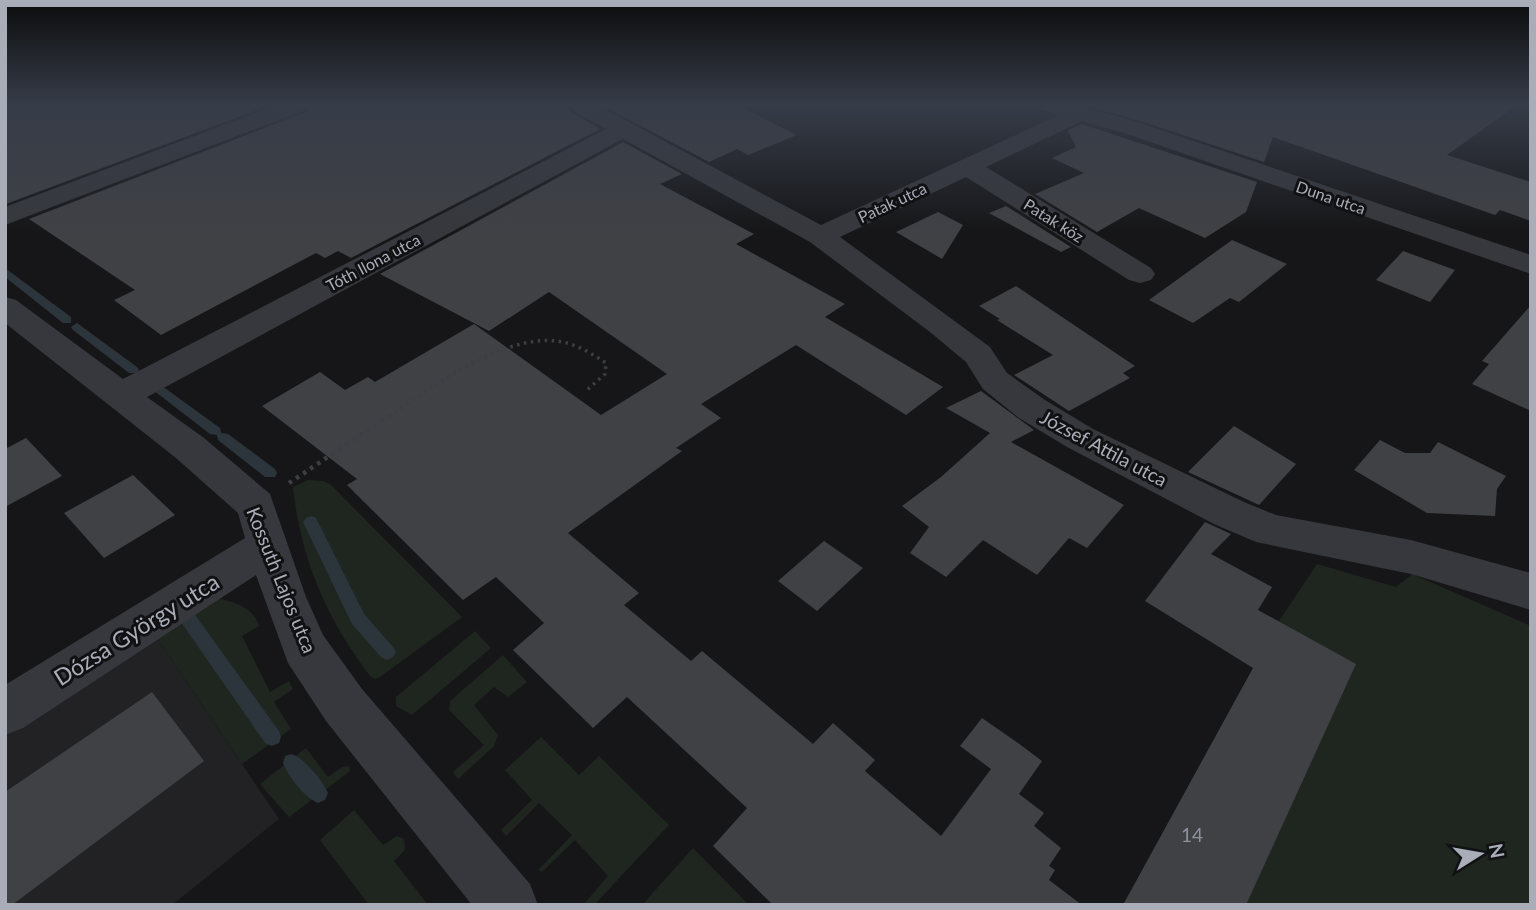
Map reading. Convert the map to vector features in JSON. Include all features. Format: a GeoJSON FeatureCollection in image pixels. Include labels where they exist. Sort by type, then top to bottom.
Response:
{"type":"FeatureCollection","features":[{"type":"Feature","properties":{"kind":"street"},"geometry":{"type":"LineString","coordinates":[[5,217],[186,147]]}},
{"type":"Feature","properties":{"kind":"street","name":"Tóth Ilona utca"},"geometry":{"type":"LineString","coordinates":[[120,396],[588,147]]}},
{"type":"Feature","properties":{"kind":"street","name":"József Attila utca"},"geometry":{"type":"LineString","coordinates":[[660,147],[820,236],[942,325],[978,355],[995,381],[1032,410],[1080,439],[1229,513],[1271,530],[1411,557],[1531,592]]}},
{"type":"Feature","properties":{"kind":"street","name":"Patak utca"},"geometry":{"type":"LineString","coordinates":[[820,236],[968,167],[1002,147]]}},
{"type":"Feature","properties":{"kind":"street","name":"Duna utca"},"geometry":{"type":"LineString","coordinates":[[1189,147],[1531,265]]}},
{"type":"Feature","properties":{"kind":"street","name":"Patak köz"},"geometry":{"type":"LineString","coordinates":[[968,167],[1140,274]]}},
{"type":"Feature","properties":{"kind":"street","name":"Kossuth Lajos utca"},"geometry":{"type":"LineString","coordinates":[[5,307],[190,448],[262,526],[306,648],[344,705],[509,905]]}},
{"type":"Feature","properties":{"kind":"street","name":"Dózsa György utca"},"geometry":{"type":"LineString","coordinates":[[5,712],[262,526]]}},
{"type":"Feature","properties":{"kind":"path"},"geometry":{"type":"LineString","coordinates":[[262,526],[391,414],[499,351],[525,343],[555,340],[575,344],[606,363],[606,374],[586,391]]}},
{"type":"Feature","properties":{"kind":"shaded area"},"geometry":{"type":"Polygon","coordinates":[[[308,480],[330,484],[462,617],[375,679],[370,676],[341,633],[309,563],[293,487],[308,480]]]}},
{"type":"Feature","properties":{"kind":"shaded area"},"geometry":{"type":"Polygon","coordinates":[[[1317,564],[1396,587],[1412,574],[1531,626],[1531,905],[1123,905],[1279,621],[1317,564]]]}},
{"type":"Feature","properties":{"kind":"shaded area"},"geometry":{"type":"Polygon","coordinates":[[[209,598],[232,602],[252,613],[259,626],[242,636],[270,692],[289,681],[293,689],[274,702],[291,729],[242,764],[157,638],[209,598]]]}},
{"type":"Feature","properties":{"kind":"shaded area"},"geometry":{"type":"Polygon","coordinates":[[[475,631],[491,648],[412,715],[396,706],[396,697],[475,631]]]}},
{"type":"Feature","properties":{"kind":"shaded area"},"geometry":{"type":"Polygon","coordinates":[[[157,638],[279,819],[172,905],[5,905],[5,736],[157,638]]]}},
{"type":"Feature","properties":{"kind":"shaded area"},"geometry":{"type":"Polygon","coordinates":[[[503,655],[527,682],[508,697],[494,687],[474,705],[498,735],[494,746],[458,779],[453,772],[484,745],[449,710],[450,701],[503,655]]]}},
{"type":"Feature","properties":{"kind":"shaded area"},"geometry":{"type":"Polygon","coordinates":[[[541,737],[579,775],[599,756],[669,825],[594,905],[583,905],[608,876],[575,840],[542,872],[538,870],[572,835],[539,803],[506,836],[501,830],[532,800],[505,770],[541,737]]]}},
{"type":"Feature","properties":{"kind":"shaded area"},"geometry":{"type":"Polygon","coordinates":[[[306,748],[328,777],[342,767],[349,766],[350,771],[289,817],[260,784],[306,748]]]}},
{"type":"Feature","properties":{"kind":"shaded area"},"geometry":{"type":"Polygon","coordinates":[[[354,810],[383,845],[397,836],[404,839],[405,850],[394,861],[428,905],[369,905],[320,840],[354,810]]]}},
{"type":"Feature","properties":{"kind":"shaded area"},"geometry":{"type":"Polygon","coordinates":[[[693,848],[749,905],[642,905],[693,848]]]}},
{"type":"Feature","properties":{"kind":"building"},"geometry":{"type":"Polygon","coordinates":[[[5,147],[157,147],[6,204],[5,147]]]}},
{"type":"Feature","properties":{"kind":"building"},"geometry":{"type":"Polygon","coordinates":[[[214,147],[564,147],[351,258],[338,251],[325,258],[316,253],[161,335],[114,300],[135,290],[29,219],[214,147]]]}},
{"type":"Feature","properties":{"kind":"building"},"geometry":{"type":"Polygon","coordinates":[[[613,147],[633,147],[682,174],[660,184],[754,234],[736,244],[845,304],[825,317],[943,387],[906,415],[796,345],[701,404],[721,418],[676,448],[682,451],[568,533],[639,593],[624,605],[691,661],[702,651],[813,744],[833,723],[875,760],[865,771],[941,836],[991,769],[960,746],[982,718],[1018,743],[1042,761],[1019,794],[1044,813],[1034,826],[1061,848],[1049,866],[1055,870],[1049,880],[1082,905],[773,905],[713,846],[747,808],[627,697],[593,728],[513,650],[544,623],[496,577],[463,600],[347,485],[357,479],[262,406],[320,372],[345,390],[368,377],[375,382],[474,324],[601,415],[667,374],[549,292],[489,331],[380,274],[613,147]]]}},
{"type":"Feature","properties":{"kind":"building"},"geometry":{"type":"Polygon","coordinates":[[[682,147],[766,147],[748,155],[737,149],[709,162],[682,147]]]}},
{"type":"Feature","properties":{"kind":"building"},"geometry":{"type":"Polygon","coordinates":[[[1075,147],[1153,147],[1257,182],[1246,212],[1205,238],[1139,208],[1097,232],[1035,194],[1084,173],[1052,158],[1075,147]]]}},
{"type":"Feature","properties":{"kind":"building"},"geometry":{"type":"Polygon","coordinates":[[[1220,147],[1269,147],[1264,162],[1220,147]]]}},
{"type":"Feature","properties":{"kind":"building"},"geometry":{"type":"Polygon","coordinates":[[[1303,147],[1458,147],[1447,155],[1531,182],[1531,221],[1500,210],[1495,215],[1303,147]]]}},
{"type":"Feature","properties":{"kind":"building"},"geometry":{"type":"Polygon","coordinates":[[[1006,206],[1071,247],[1061,252],[989,213],[1006,206]]]}},
{"type":"Feature","properties":{"kind":"building"},"geometry":{"type":"Polygon","coordinates":[[[938,212],[963,225],[942,259],[896,232],[938,212]]]}},
{"type":"Feature","properties":{"kind":"building"},"geometry":{"type":"Polygon","coordinates":[[[1232,240],[1287,264],[1239,302],[1230,298],[1193,323],[1149,300],[1232,240]]]}},
{"type":"Feature","properties":{"kind":"building"},"geometry":{"type":"Polygon","coordinates":[[[1403,251],[1455,270],[1430,302],[1376,280],[1403,251]]]}},
{"type":"Feature","properties":{"kind":"building"},"geometry":{"type":"Polygon","coordinates":[[[1016,286],[1135,366],[1123,373],[1130,378],[1069,411],[1014,375],[1053,355],[979,306],[1016,286]]]}},
{"type":"Feature","properties":{"kind":"building"},"geometry":{"type":"Polygon","coordinates":[[[1531,305],[1531,411],[1472,384],[1489,364],[1482,361],[1531,305]]]}},
{"type":"Feature","properties":{"kind":"building"},"geometry":{"type":"Polygon","coordinates":[[[981,391],[1034,430],[1011,442],[1124,505],[1087,548],[1069,538],[1037,575],[983,540],[946,577],[910,553],[929,527],[902,506],[941,477],[990,433],[946,408],[981,391]]]}},
{"type":"Feature","properties":{"kind":"building"},"geometry":{"type":"Polygon","coordinates":[[[1234,426],[1296,464],[1259,505],[1188,472],[1234,426]]]}},
{"type":"Feature","properties":{"kind":"building"},"geometry":{"type":"Polygon","coordinates":[[[26,438],[62,476],[5,507],[5,449],[26,438]]]}},
{"type":"Feature","properties":{"kind":"building"},"geometry":{"type":"Polygon","coordinates":[[[1380,440],[1405,453],[1430,453],[1438,442],[1506,476],[1497,489],[1495,516],[1427,513],[1354,470],[1380,440]]]}},
{"type":"Feature","properties":{"kind":"building"},"geometry":{"type":"Polygon","coordinates":[[[133,475],[175,515],[104,558],[64,513],[133,475]]]}},
{"type":"Feature","properties":{"kind":"building"},"geometry":{"type":"Polygon","coordinates":[[[1205,522],[1231,534],[1211,554],[1272,587],[1258,610],[1356,664],[1246,905],[1123,905],[1253,668],[1145,601],[1205,522]]]}},
{"type":"Feature","properties":{"kind":"building"},"geometry":{"type":"Polygon","coordinates":[[[824,541],[863,568],[817,611],[778,581],[824,541]]]}},
{"type":"Feature","properties":{"kind":"building"},"geometry":{"type":"Polygon","coordinates":[[[152,692],[204,761],[12,905],[5,905],[5,792],[152,692]]]}},
{"type":"Feature","properties":{"kind":"waterway"},"geometry":{"type":"LineString","coordinates":[[5,271],[67,320]]}},
{"type":"Feature","properties":{"kind":"waterway"},"geometry":{"type":"LineString","coordinates":[[77,327],[133,370]]}},
{"type":"Feature","properties":{"kind":"waterway"},"geometry":{"type":"LineString","coordinates":[[158,387],[215,431]]}},
{"type":"Feature","properties":{"kind":"waterway"},"geometry":{"type":"LineString","coordinates":[[223,437],[270,473]]}},
{"type":"Feature","properties":{"kind":"waterway"},"geometry":{"type":"LineString","coordinates":[[311,522],[358,619],[387,652]]}},
{"type":"Feature","properties":{"kind":"waterway"},"geometry":{"type":"LineString","coordinates":[[187,617],[272,737]]}},
{"type":"Feature","properties":{"kind":"waterway"},"geometry":{"type":"LineString","coordinates":[[292,763],[318,793]]}}]}
